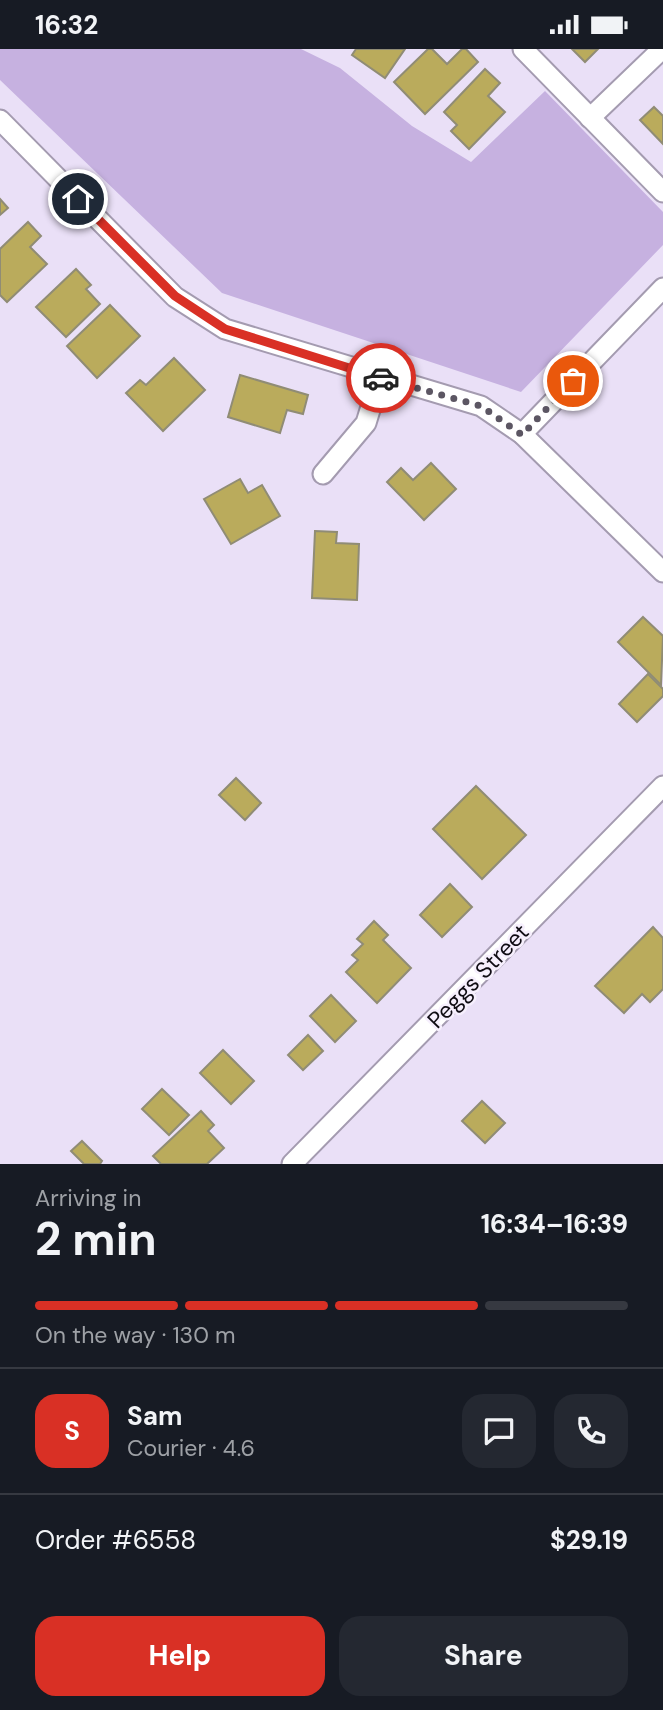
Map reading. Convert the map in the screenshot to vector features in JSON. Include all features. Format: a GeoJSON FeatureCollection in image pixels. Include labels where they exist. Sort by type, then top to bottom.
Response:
{"type":"FeatureCollection","features":[{"type":"Feature","properties":{"kind":"street"},"geometry":{"type":"LineString","coordinates":[[523,49],[663,192]]}},
{"type":"Feature","properties":{"kind":"street"},"geometry":{"type":"LineString","coordinates":[[590,118],[662,49]]}},
{"type":"Feature","properties":{"kind":"street"},"geometry":{"type":"LineString","coordinates":[[0,120],[175,296],[225,329],[481,406],[522,435],[663,572]]}},
{"type":"Feature","properties":{"kind":"street"},"geometry":{"type":"LineString","coordinates":[[522,435],[663,288]]}},
{"type":"Feature","properties":{"kind":"street"},"geometry":{"type":"LineString","coordinates":[[323,474],[366,423],[380,377]]}},
{"type":"Feature","properties":{"kind":"street","name":"Peggs Street"},"geometry":{"type":"LineString","coordinates":[[292,1164],[663,786]]}},
{"type":"Feature","properties":{"kind":"shaded area"},"geometry":{"type":"Polygon","coordinates":[[[0,49],[301,49],[340,68],[412,126],[471,162],[545,91],[663,212],[663,245],[521,392],[222,293],[0,80],[0,49]]]}},
{"type":"Feature","properties":{"kind":"building"},"geometry":{"type":"Polygon","coordinates":[[[356,49],[405,49],[385,78],[352,55],[356,49]]]}},
{"type":"Feature","properties":{"kind":"building"},"geometry":{"type":"Polygon","coordinates":[[[428,49],[432,49],[447,64],[462,49],[466,49],[478,62],[425,114],[394,82],[428,49]]]}},
{"type":"Feature","properties":{"kind":"building"},"geometry":{"type":"Polygon","coordinates":[[[572,49],[598,49],[585,62],[572,49]]]}},
{"type":"Feature","properties":{"kind":"building"},"geometry":{"type":"Polygon","coordinates":[[[485,69],[500,83],[488,96],[505,112],[469,149],[451,131],[457,125],[444,112],[485,69]]]}},
{"type":"Feature","properties":{"kind":"building"},"geometry":{"type":"Polygon","coordinates":[[[654,107],[663,116],[663,144],[640,120],[654,107]]]}},
{"type":"Feature","properties":{"kind":"building"},"geometry":{"type":"Polygon","coordinates":[[[0,199],[8,208],[0,215],[0,199]]]}},
{"type":"Feature","properties":{"kind":"building"},"geometry":{"type":"Polygon","coordinates":[[[28,222],[41,236],[30,247],[47,264],[7,302],[0,295],[0,249],[28,222]]]}},
{"type":"Feature","properties":{"kind":"building"},"geometry":{"type":"Polygon","coordinates":[[[76,269],[91,285],[86,289],[100,304],[66,337],[36,307],[76,269]]]}},
{"type":"Feature","properties":{"kind":"building"},"geometry":{"type":"Polygon","coordinates":[[[110,305],[140,336],[97,378],[67,346],[110,305]]]}},
{"type":"Feature","properties":{"kind":"building"},"geometry":{"type":"Polygon","coordinates":[[[174,358],[205,390],[163,431],[126,393],[140,380],[146,385],[174,358]]]}},
{"type":"Feature","properties":{"kind":"building"},"geometry":{"type":"Polygon","coordinates":[[[240,375],[308,395],[303,414],[287,410],[280,433],[228,417],[240,375]]]}},
{"type":"Feature","properties":{"kind":"building"},"geometry":{"type":"Polygon","coordinates":[[[431,463],[456,489],[424,520],[387,482],[401,468],[413,480],[431,463]]]}},
{"type":"Feature","properties":{"kind":"building"},"geometry":{"type":"Polygon","coordinates":[[[240,479],[248,493],[262,485],[280,516],[231,544],[204,499],[240,479]]]}},
{"type":"Feature","properties":{"kind":"building"},"geometry":{"type":"Polygon","coordinates":[[[315,531],[337,532],[336,543],[359,544],[357,600],[312,598],[315,531]]]}},
{"type":"Feature","properties":{"kind":"building"},"geometry":{"type":"Polygon","coordinates":[[[643,617],[663,636],[661,685],[618,642],[643,617]]]}},
{"type":"Feature","properties":{"kind":"building"},"geometry":{"type":"Polygon","coordinates":[[[648,674],[663,689],[663,696],[637,722],[619,704],[648,674]]]}},
{"type":"Feature","properties":{"kind":"building"},"geometry":{"type":"Polygon","coordinates":[[[236,778],[261,803],[245,820],[219,795],[236,778]]]}},
{"type":"Feature","properties":{"kind":"building"},"geometry":{"type":"Polygon","coordinates":[[[476,786],[526,835],[482,879],[433,829],[476,786]]]}},
{"type":"Feature","properties":{"kind":"building"},"geometry":{"type":"Polygon","coordinates":[[[450,884],[472,907],[442,937],[420,915],[450,884]]]}},
{"type":"Feature","properties":{"kind":"building"},"geometry":{"type":"Polygon","coordinates":[[[374,921],[388,935],[383,940],[411,968],[377,1003],[346,972],[358,960],[352,955],[363,944],[357,939],[374,921]]]}},
{"type":"Feature","properties":{"kind":"building"},"geometry":{"type":"Polygon","coordinates":[[[653,927],[663,938],[663,989],[650,1002],[642,994],[624,1013],[595,986],[653,927]]]}},
{"type":"Feature","properties":{"kind":"building"},"geometry":{"type":"Polygon","coordinates":[[[331,995],[356,1021],[335,1042],[310,1016],[331,995]]]}},
{"type":"Feature","properties":{"kind":"building"},"geometry":{"type":"Polygon","coordinates":[[[308,1035],[323,1051],[303,1070],[288,1055],[308,1035]]]}},
{"type":"Feature","properties":{"kind":"building"},"geometry":{"type":"Polygon","coordinates":[[[223,1050],[254,1081],[231,1104],[200,1073],[223,1050]]]}},
{"type":"Feature","properties":{"kind":"building"},"geometry":{"type":"Polygon","coordinates":[[[162,1089],[189,1115],[169,1135],[142,1109],[162,1089]]]}},
{"type":"Feature","properties":{"kind":"building"},"geometry":{"type":"Polygon","coordinates":[[[482,1101],[505,1123],[485,1143],[462,1121],[482,1101]]]}},
{"type":"Feature","properties":{"kind":"building"},"geometry":{"type":"Polygon","coordinates":[[[201,1111],[214,1125],[208,1131],[224,1148],[207,1164],[161,1164],[153,1156],[201,1111]]]}},
{"type":"Feature","properties":{"kind":"building"},"geometry":{"type":"Polygon","coordinates":[[[82,1141],[102,1161],[100,1164],[84,1164],[71,1151],[82,1141]]]}},
{"type":"Feature","properties":{"kind":"way so far"},"geometry":{"type":"LineString","coordinates":[[381,378],[481,406],[502,418],[522,435],[573,381]]}},
{"type":"Feature","properties":{"kind":"route"},"geometry":{"type":"LineString","coordinates":[[78,199],[175,296],[225,329],[381,378]]}}]}
